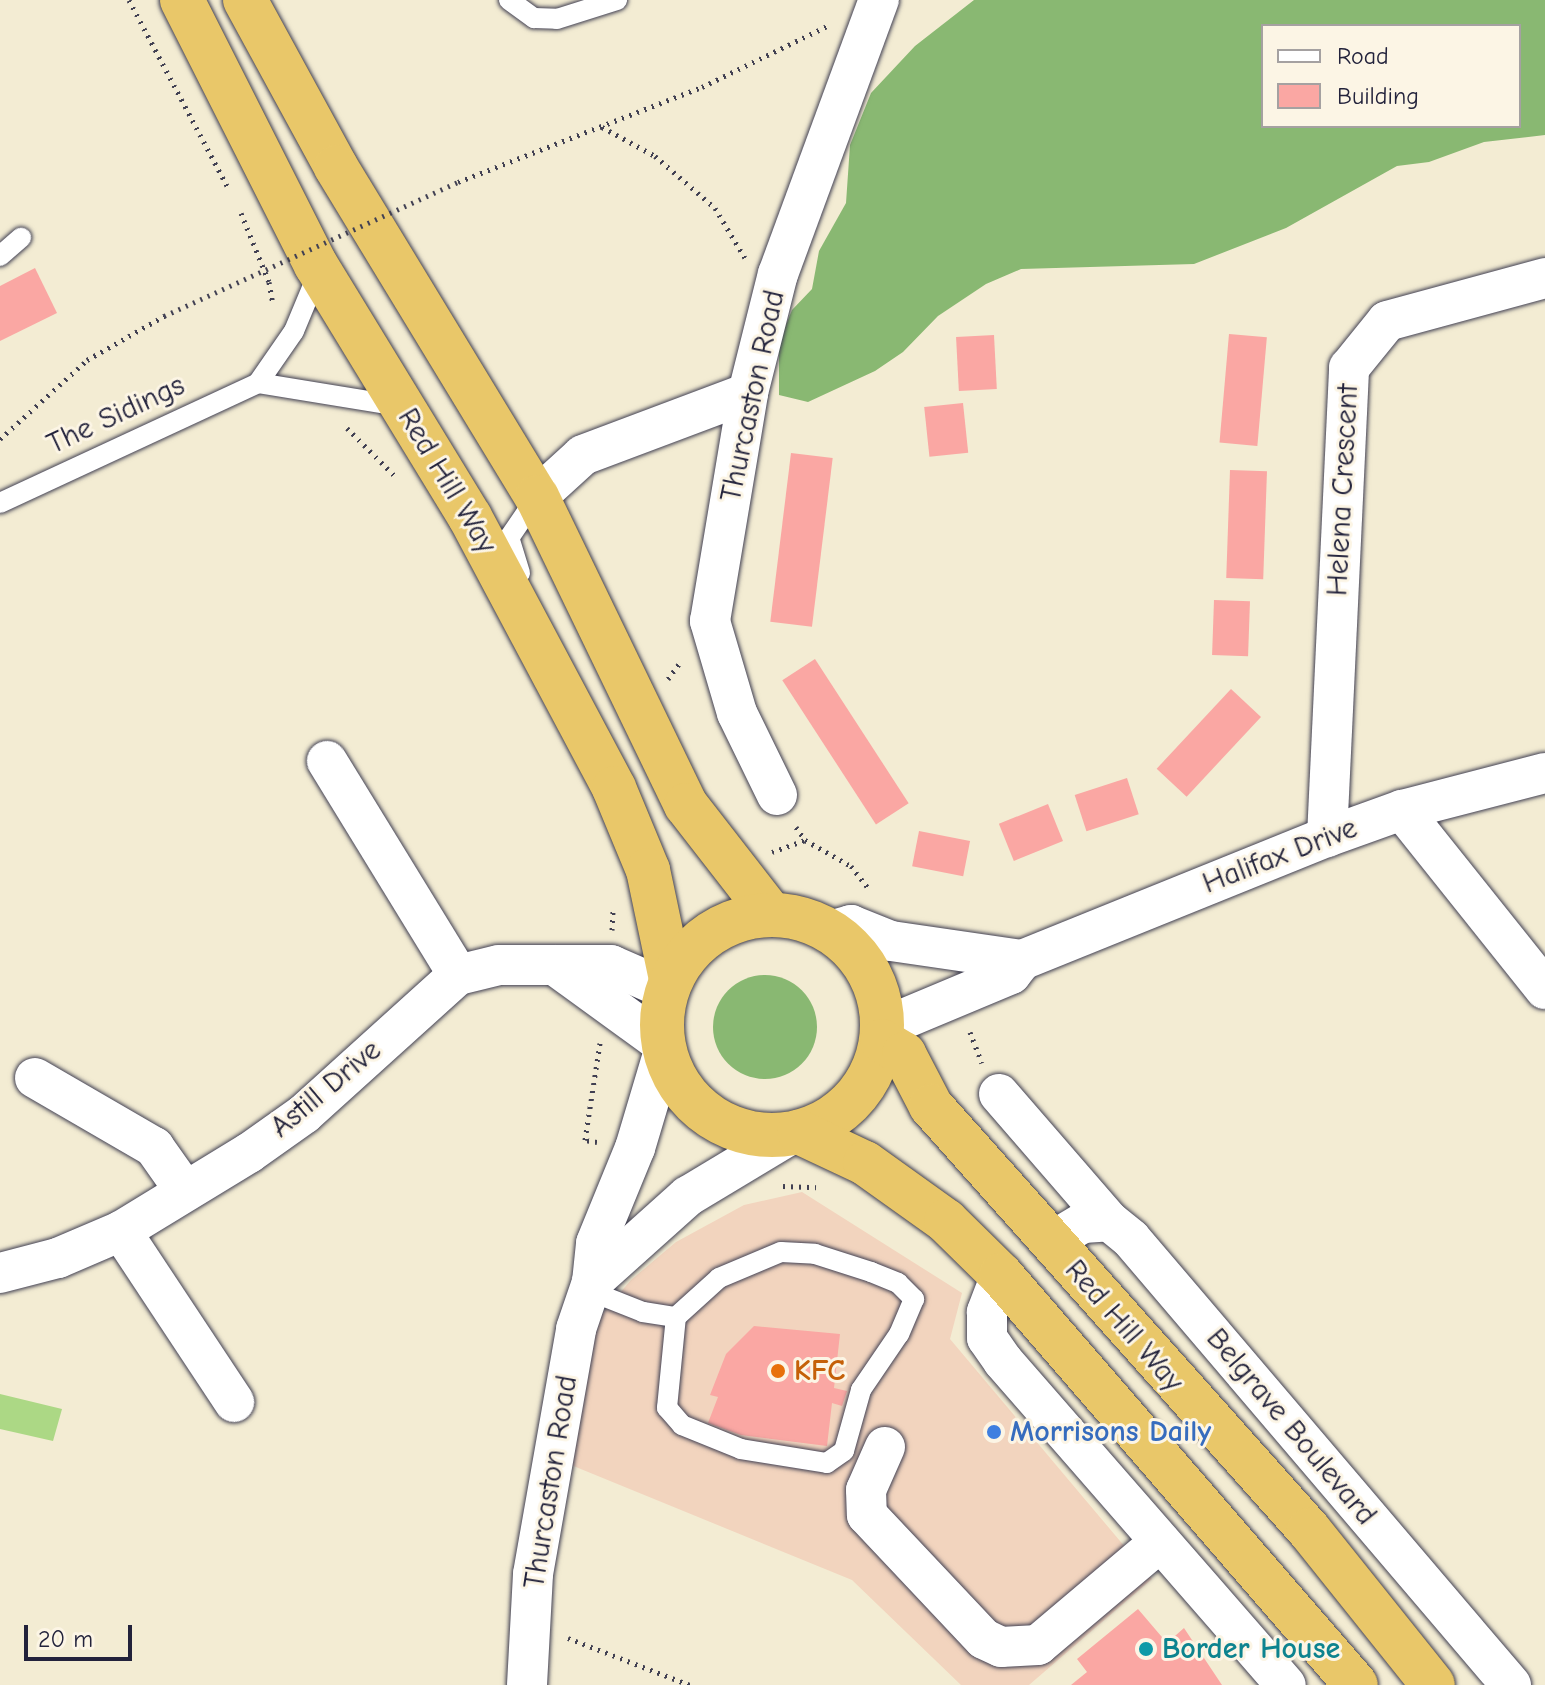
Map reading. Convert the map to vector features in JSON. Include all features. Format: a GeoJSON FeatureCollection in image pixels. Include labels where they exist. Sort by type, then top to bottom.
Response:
{"type":"FeatureCollection","features":[{"type":"Feature","properties":{"kind":"highway","name":"Red Hill Way"},"geometry":{"type":"LineString","coordinates":[[182,0],[319,270],[403,407],[545,653],[614,788],[648,870],[669,984]]}},
{"type":"Feature","properties":{"kind":"highway"},"geometry":{"type":"LineString","coordinates":[[245,0],[336,167],[537,497],[686,805],[771,914]]}},
{"type":"Feature","properties":{"kind":"highway"},"geometry":{"type":"LineString","coordinates":[[771,914],[830,931],[866,967],[877,990],[882,1035],[872,1072],[854,1099],[830,1119],[795,1133],[758,1135],[726,1126],[698,1108],[677,1082],[663,1047],[669,984],[688,952],[712,932],[740,919],[771,914]]}},
{"type":"Feature","properties":{"kind":"highway","name":"Red Hill Way"},"geometry":{"type":"LineString","coordinates":[[882,1035],[904,1054],[931,1106],[1309,1530],[1433,1685]]}},
{"type":"Feature","properties":{"kind":"highway","name":"Red Hill Way"},"geometry":{"type":"LineString","coordinates":[[795,1133],[877,1172],[946,1221],[1001,1275],[1356,1685]]}},
{"type":"Feature","properties":{"kind":"street","name":"Thurcaston Road"},"geometry":{"type":"LineString","coordinates":[[777,795],[737,713],[710,621],[748,393],[778,274],[877,5]]}},
{"type":"Feature","properties":{"kind":"street","name":"Helena Crescent"},"geometry":{"type":"LineString","coordinates":[[1327,837],[1349,368],[1387,321],[1545,278]]}},
{"type":"Feature","properties":{"kind":"street"},"geometry":{"type":"LineString","coordinates":[[537,497],[583,455],[748,393]]}},
{"type":"Feature","properties":{"kind":"street"},"geometry":{"type":"LineString","coordinates":[[327,761],[458,975]]}},
{"type":"Feature","properties":{"kind":"street","name":"Halifax Drive"},"geometry":{"type":"LineString","coordinates":[[830,931],[851,925],[904,944],[1022,960],[1327,837],[1402,810],[1545,773]]}},
{"type":"Feature","properties":{"kind":"street"},"geometry":{"type":"LineString","coordinates":[[1402,810],[1545,989]]}},
{"type":"Feature","properties":{"kind":"street","name":"Halifax Drive"},"geometry":{"type":"LineString","coordinates":[[882,1035],[1011,974],[1022,960]]}},
{"type":"Feature","properties":{"kind":"street","name":"Astill Drive"},"geometry":{"type":"LineString","coordinates":[[0,1273],[58,1258],[121,1231],[304,1114],[458,975],[499,965],[611,965],[669,984]]}},
{"type":"Feature","properties":{"kind":"street"},"geometry":{"type":"LineString","coordinates":[[556,966],[663,1047],[635,1148],[596,1243],[591,1287]]}},
{"type":"Feature","properties":{"kind":"street"},"geometry":{"type":"LineString","coordinates":[[35,1078],[154,1147],[185,1191]]}},
{"type":"Feature","properties":{"kind":"street","name":"Belgrave Boulevard"},"geometry":{"type":"LineString","coordinates":[[999,1094],[1109,1221],[1131,1239],[1511,1685]]}},
{"type":"Feature","properties":{"kind":"street"},"geometry":{"type":"LineString","coordinates":[[591,1287],[688,1196],[795,1133]]}},
{"type":"Feature","properties":{"kind":"street"},"geometry":{"type":"LineString","coordinates":[[1051,1242],[1083,1223],[1109,1221]]}},
{"type":"Feature","properties":{"kind":"street"},"geometry":{"type":"LineString","coordinates":[[121,1231],[234,1402]]}},
{"type":"Feature","properties":{"kind":"street"},"geometry":{"type":"LineString","coordinates":[[1001,1275],[987,1312],[987,1338],[1035,1403],[1286,1685]]}},
{"type":"Feature","properties":{"kind":"street","name":"Thurcaston Road"},"geometry":{"type":"LineString","coordinates":[[527,1685],[533,1574],[576,1329],[591,1287]]}},
{"type":"Feature","properties":{"kind":"street"},"geometry":{"type":"LineString","coordinates":[[885,1447],[866,1490],[867,1515],[984,1639],[1001,1647],[1038,1645],[1160,1542]]}},
{"type":"Feature","properties":{"kind":"lane"},"geometry":{"type":"LineString","coordinates":[[509,0],[534,18],[557,19],[617,0]]}},
{"type":"Feature","properties":{"kind":"lane"},"geometry":{"type":"LineString","coordinates":[[0,256],[21,238]]}},
{"type":"Feature","properties":{"kind":"lane"},"geometry":{"type":"LineString","coordinates":[[319,270],[294,331],[258,383],[403,407]]}},
{"type":"Feature","properties":{"kind":"lane","name":"The Sidings"},"geometry":{"type":"LineString","coordinates":[[0,503],[258,383]]}},
{"type":"Feature","properties":{"kind":"lane"},"geometry":{"type":"LineString","coordinates":[[537,497],[509,538],[545,653]]}},
{"type":"Feature","properties":{"kind":"lane"},"geometry":{"type":"LineString","coordinates":[[781,1252],[815,1254],[871,1272],[898,1283],[914,1299],[899,1334],[861,1390],[844,1451],[827,1463],[741,1449],[682,1425],[667,1408],[676,1317],[719,1278],[781,1252]]}},
{"type":"Feature","properties":{"kind":"lane"},"geometry":{"type":"LineString","coordinates":[[591,1287],[643,1312],[676,1317]]}},
{"type":"Feature","properties":{"kind":"path"},"geometry":{"type":"LineString","coordinates":[[129,0],[240,211],[269,282],[271,314]]}},
{"type":"Feature","properties":{"kind":"path"},"geometry":{"type":"LineString","coordinates":[[0,439],[87,360],[164,316],[458,182],[702,87],[817,29],[877,5]]}},
{"type":"Feature","properties":{"kind":"path"},"geometry":{"type":"LineString","coordinates":[[601,127],[655,156],[715,208],[746,261],[778,274]]}},
{"type":"Feature","properties":{"kind":"path"},"geometry":{"type":"LineString","coordinates":[[566,1637],[690,1685]]}},
{"type":"Feature","properties":{"kind":"shaded area"},"geometry":{"type":"Polygon","coordinates":[[[802,1192],[962,1293],[950,1339],[1152,1579],[1029,1685],[961,1685],[852,1580],[571,1465],[595,1322],[631,1280],[676,1242],[744,1205],[802,1192]]]}},
{"type":"Feature","properties":{"kind":"green space"},"geometry":{"type":"Polygon","coordinates":[[[974,0],[1545,0],[1545,135],[1484,142],[1429,162],[1397,166],[1286,228],[1194,264],[1021,269],[986,284],[938,316],[903,352],[875,371],[808,402],[779,395],[779,342],[792,310],[812,289],[819,251],[846,203],[850,145],[871,93],[915,46],[974,0]]]}},
{"type":"Feature","properties":{"kind":"green space"},"geometry":{"type":"Polygon","coordinates":[[[765,975],[785,979],[802,990],[813,1007],[817,1027],[813,1047],[802,1064],[785,1075],[765,1079],[745,1075],[728,1064],[717,1047],[713,1027],[717,1007],[728,990],[745,979],[765,975]]]}},
{"type":"Feature","properties":{"kind":"green space"},"geometry":{"type":"Polygon","coordinates":[[[0,1394],[62,1409],[53,1441],[0,1429],[0,1394]]]}},
{"type":"Feature","properties":{"kind":"building"},"geometry":{"type":"Polygon","coordinates":[[[35,268],[57,313],[0,341],[0,286],[35,268]]]}},
{"type":"Feature","properties":{"kind":"building"},"geometry":{"type":"Polygon","coordinates":[[[1229,334],[1267,337],[1257,446],[1220,443],[1229,334]]]}},
{"type":"Feature","properties":{"kind":"building"},"geometry":{"type":"Polygon","coordinates":[[[994,335],[997,389],[959,391],[956,337],[994,335]]]}},
{"type":"Feature","properties":{"kind":"building"},"geometry":{"type":"Polygon","coordinates":[[[963,403],[968,453],[929,457],[924,407],[963,403]]]}},
{"type":"Feature","properties":{"kind":"building"},"geometry":{"type":"Polygon","coordinates":[[[791,453],[833,458],[812,627],[770,622],[791,453]]]}},
{"type":"Feature","properties":{"kind":"building"},"geometry":{"type":"Polygon","coordinates":[[[1230,470],[1267,471],[1263,579],[1226,578],[1230,470]]]}},
{"type":"Feature","properties":{"kind":"building"},"geometry":{"type":"Polygon","coordinates":[[[1214,600],[1250,601],[1248,656],[1212,655],[1214,600]]]}},
{"type":"Feature","properties":{"kind":"building"},"geometry":{"type":"Polygon","coordinates":[[[815,659],[909,803],[876,824],[782,680],[815,659]]]}},
{"type":"Feature","properties":{"kind":"building"},"geometry":{"type":"Polygon","coordinates":[[[1231,689],[1261,717],[1187,797],[1157,769],[1231,689]]]}},
{"type":"Feature","properties":{"kind":"building"},"geometry":{"type":"Polygon","coordinates":[[[1127,778],[1139,814],[1086,831],[1075,795],[1127,778]]]}},
{"type":"Feature","properties":{"kind":"building"},"geometry":{"type":"Polygon","coordinates":[[[1048,804],[1063,841],[1014,861],[999,824],[1048,804]]]}},
{"type":"Feature","properties":{"kind":"building"},"geometry":{"type":"Polygon","coordinates":[[[919,831],[970,841],[963,876],[912,866],[919,831]]]}},
{"type":"Feature","properties":{"kind":"building","name":"KFC"},"geometry":{"type":"Polygon","coordinates":[[[754,1326],[840,1334],[834,1388],[847,1391],[842,1406],[832,1403],[827,1446],[741,1435],[708,1423],[718,1397],[710,1395],[726,1354],[754,1326]]]}},
{"type":"Feature","properties":{"kind":"building","name":"Border House"},"geometry":{"type":"Polygon","coordinates":[[[1138,1609],[1167,1643],[1184,1628],[1222,1685],[1071,1685],[1087,1672],[1077,1659],[1138,1609]]]}},
{"type":"Feature","properties":{"kind":"place","name":"KFC"},"geometry":{"type":"Point","coordinates":[778,1371]}},
{"type":"Feature","properties":{"kind":"place","name":"Morrisons Daily"},"geometry":{"type":"Point","coordinates":[994,1432]}},
{"type":"Feature","properties":{"kind":"place","name":"Border House"},"geometry":{"type":"Point","coordinates":[1146,1649]}}]}
